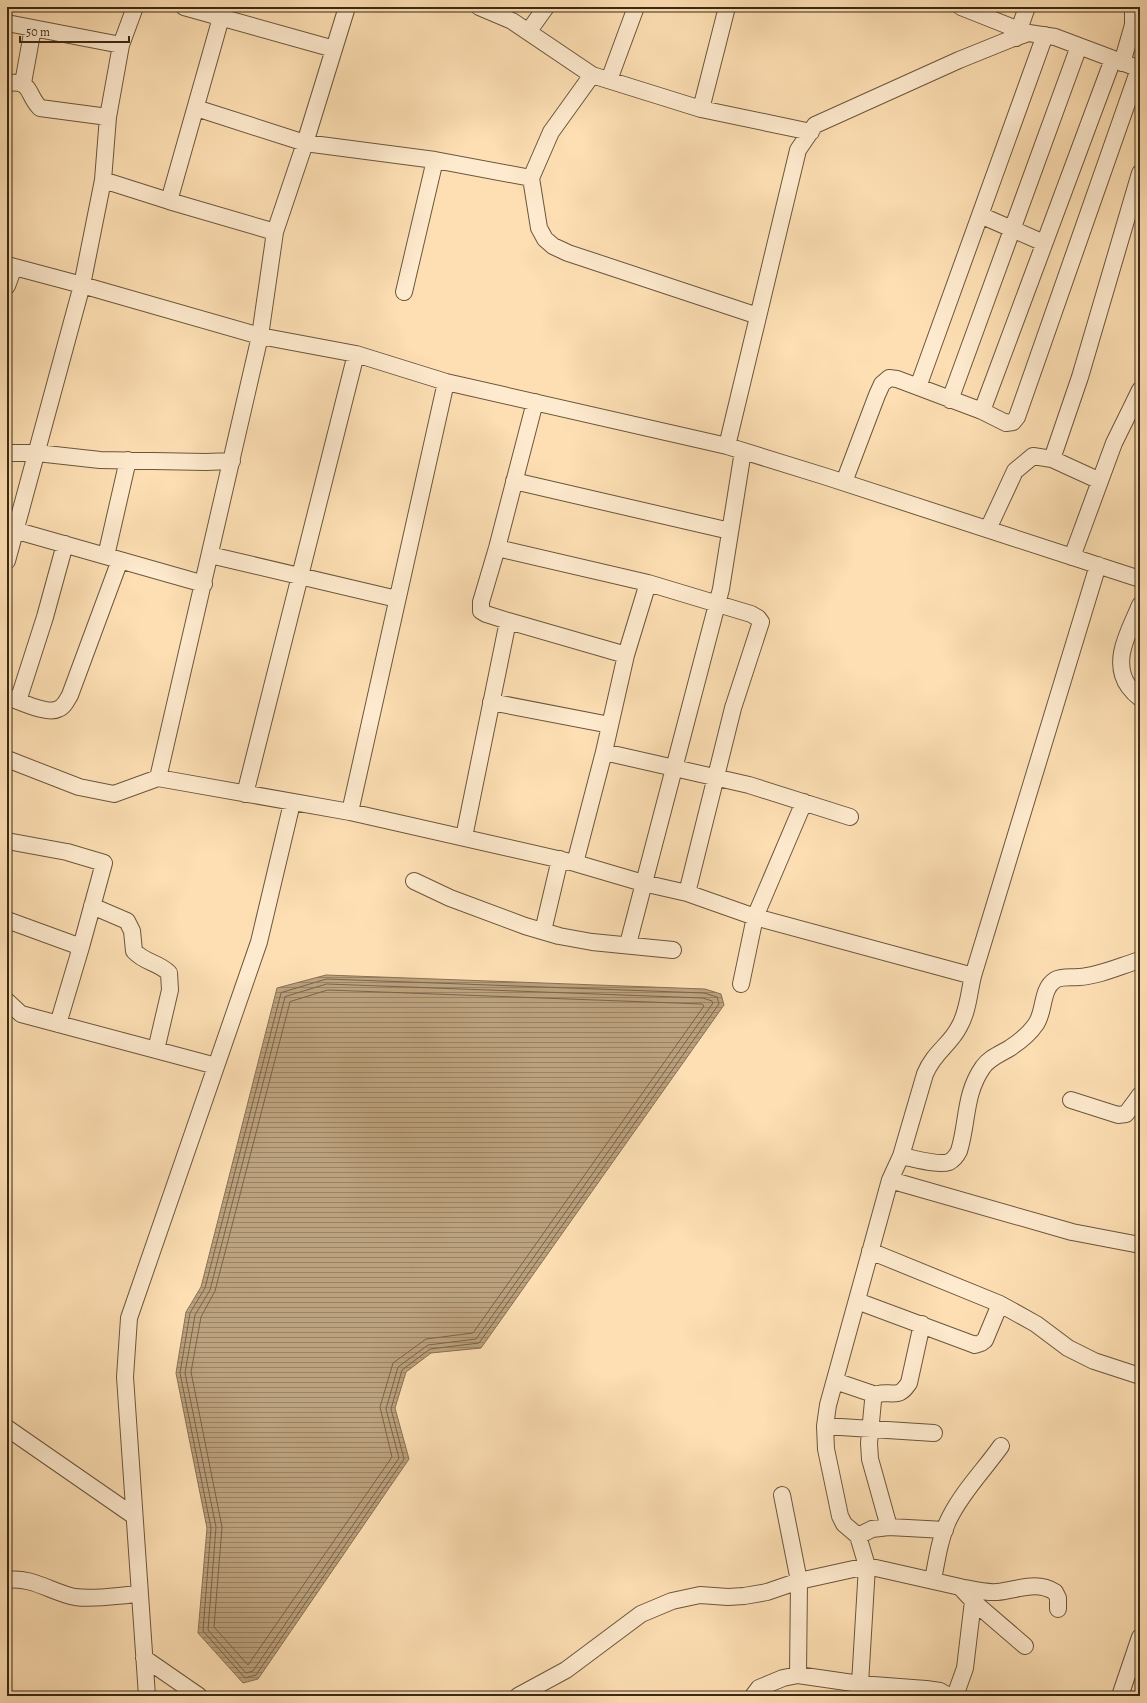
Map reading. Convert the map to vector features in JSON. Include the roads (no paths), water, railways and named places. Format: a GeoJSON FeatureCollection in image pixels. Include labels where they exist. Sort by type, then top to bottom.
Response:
{"type":"FeatureCollection","features":[{"type":"Feature","properties":{"kind":"street"},"geometry":{"type":"LineString","coordinates":[[7,560],[11,529],[37,452],[82,285],[103,180],[108,117],[121,45],[135,7]]}},
{"type":"Feature","properties":{"kind":"street"},"geometry":{"type":"LineString","coordinates":[[184,7],[223,12],[334,49]]}},
{"type":"Feature","properties":{"kind":"street"},"geometry":{"type":"LineString","coordinates":[[158,778],[260,336],[275,232],[305,143],[347,7]]}},
{"type":"Feature","properties":{"kind":"street"},"geometry":{"type":"LineString","coordinates":[[479,7],[512,21],[592,75],[701,109],[811,132]]}},
{"type":"Feature","properties":{"kind":"street"},"geometry":{"type":"LineString","coordinates":[[528,32],[546,7]]}},
{"type":"Feature","properties":{"kind":"street"},"geometry":{"type":"LineString","coordinates":[[609,80],[636,7]]}},
{"type":"Feature","properties":{"kind":"street"},"geometry":{"type":"LineString","coordinates":[[701,109],[727,7]]}},
{"type":"Feature","properties":{"kind":"street"},"geometry":{"type":"LineString","coordinates":[[961,7],[1017,34]]}},
{"type":"Feature","properties":{"kind":"street"},"geometry":{"type":"LineString","coordinates":[[1017,34],[1027,7]]}},
{"type":"Feature","properties":{"kind":"street"},"geometry":{"type":"LineString","coordinates":[[982,411],[1044,243],[1117,61],[1133,25],[1134,7]]}},
{"type":"Feature","properties":{"kind":"street"},"geometry":{"type":"LineString","coordinates":[[169,201],[223,12]]}},
{"type":"Feature","properties":{"kind":"street"},"geometry":{"type":"LineString","coordinates":[[7,23],[121,45]]}},
{"type":"Feature","properties":{"kind":"street"},"geometry":{"type":"LineString","coordinates":[[33,28],[15,83],[30,89],[35,103],[40,108],[108,117]]}},
{"type":"Feature","properties":{"kind":"street"},"geometry":{"type":"LineString","coordinates":[[727,446],[798,150],[815,125],[1017,34],[1045,35],[1140,69],[1017,417],[1013,422],[1006,423],[982,411],[918,387],[889,378],[882,384],[844,482]]}},
{"type":"Feature","properties":{"kind":"street"},"geometry":{"type":"LineString","coordinates":[[918,387],[1045,35]]}},
{"type":"Feature","properties":{"kind":"street"},"geometry":{"type":"LineString","coordinates":[[950,400],[1079,46]]}},
{"type":"Feature","properties":{"kind":"street"},"geometry":{"type":"LineString","coordinates":[[592,75],[551,132],[531,178],[539,228],[545,238],[553,246],[568,253],[758,316]]}},
{"type":"Feature","properties":{"kind":"street"},"geometry":{"type":"LineString","coordinates":[[196,108],[305,143],[436,160],[531,178]]}},
{"type":"Feature","properties":{"kind":"street"},"geometry":{"type":"LineString","coordinates":[[404,292],[436,160]]}},
{"type":"Feature","properties":{"kind":"street"},"geometry":{"type":"LineString","coordinates":[[1052,459],[1080,376],[1140,173]]}},
{"type":"Feature","properties":{"kind":"street"},"geometry":{"type":"LineString","coordinates":[[103,180],[275,232]]}},
{"type":"Feature","properties":{"kind":"street"},"geometry":{"type":"LineString","coordinates":[[980,215],[1044,243]]}},
{"type":"Feature","properties":{"kind":"street"},"geometry":{"type":"LineString","coordinates":[[7,286],[10,266],[260,336],[356,354],[446,382],[727,446],[844,482],[1140,579]]}},
{"type":"Feature","properties":{"kind":"street"},"geometry":{"type":"LineString","coordinates":[[245,794],[356,354]]}},
{"type":"Feature","properties":{"kind":"street"},"geometry":{"type":"LineString","coordinates":[[350,812],[446,382]]}},
{"type":"Feature","properties":{"kind":"street"},"geometry":{"type":"LineString","coordinates":[[1072,557],[1114,444],[1140,390]]}},
{"type":"Feature","properties":{"kind":"street"},"geometry":{"type":"LineString","coordinates":[[535,402],[497,548],[481,602],[481,611],[508,621],[626,655]]}},
{"type":"Feature","properties":{"kind":"street"},"geometry":{"type":"LineString","coordinates":[[628,944],[721,589],[743,451]]}},
{"type":"Feature","properties":{"kind":"street"},"geometry":{"type":"LineString","coordinates":[[7,453],[37,452],[100,460],[232,461]]}},
{"type":"Feature","properties":{"kind":"street"},"geometry":{"type":"LineString","coordinates":[[988,529],[1015,471],[1034,456],[1052,459],[1100,481]]}},
{"type":"Feature","properties":{"kind":"street"},"geometry":{"type":"LineString","coordinates":[[65,544],[45,617],[13,699],[51,711],[59,709],[65,704],[70,695],[113,558],[128,460]]}},
{"type":"Feature","properties":{"kind":"street"},"geometry":{"type":"LineString","coordinates":[[514,481],[730,531]]}},
{"type":"Feature","properties":{"kind":"street"},"geometry":{"type":"LineString","coordinates":[[11,529],[204,584]]}},
{"type":"Feature","properties":{"kind":"street"},"geometry":{"type":"LineString","coordinates":[[497,548],[648,583],[751,614],[758,618],[761,622],[733,708],[687,893]]}},
{"type":"Feature","properties":{"kind":"street"},"geometry":{"type":"LineString","coordinates":[[210,555],[398,599]]}},
{"type":"Feature","properties":{"kind":"street"},"geometry":{"type":"LineString","coordinates":[[858,1690],[867,1566],[858,1536],[844,1524],[840,1516],[826,1448],[828,1405],[890,1180],[901,1156],[929,1063],[959,1028],[963,1018],[973,976],[1098,565]]}},
{"type":"Feature","properties":{"kind":"street"},"geometry":{"type":"LineString","coordinates":[[543,931],[604,752],[626,655],[648,583]]}},
{"type":"Feature","properties":{"kind":"street"},"geometry":{"type":"LineString","coordinates":[[1140,605],[1122,651],[1120,663],[1129,687],[1140,698]]}},
{"type":"Feature","properties":{"kind":"street"},"geometry":{"type":"LineString","coordinates":[[464,837],[508,621]]}},
{"type":"Feature","properties":{"kind":"street"},"geometry":{"type":"LineString","coordinates":[[491,702],[610,725]]}},
{"type":"Feature","properties":{"kind":"street"},"geometry":{"type":"LineString","coordinates":[[604,752],[749,785],[850,817]]}},
{"type":"Feature","properties":{"kind":"street"},"geometry":{"type":"LineString","coordinates":[[7,759],[79,787],[114,794],[158,778],[292,803],[350,812],[464,837],[567,861],[643,883],[687,893],[755,917],[973,976]]}},
{"type":"Feature","properties":{"kind":"street"},"geometry":{"type":"LineString","coordinates":[[741,984],[755,917],[804,802]]}},
{"type":"Feature","properties":{"kind":"street"},"geometry":{"type":"LineString","coordinates":[[147,1696],[124,1377],[129,1318],[259,942],[292,803]]}},
{"type":"Feature","properties":{"kind":"street"},"geometry":{"type":"LineString","coordinates":[[7,841],[67,852],[104,863],[58,1024]]}},
{"type":"Feature","properties":{"kind":"street"},"geometry":{"type":"LineString","coordinates":[[414,881],[450,898],[525,926],[559,936],[592,942],[628,944],[673,950]]}},
{"type":"Feature","properties":{"kind":"street"},"geometry":{"type":"LineString","coordinates":[[92,906],[128,921],[132,931],[134,951],[146,961],[162,966],[169,973],[171,980],[170,990],[156,1050]]}},
{"type":"Feature","properties":{"kind":"street"},"geometry":{"type":"LineString","coordinates":[[7,920],[81,947]]}},
{"type":"Feature","properties":{"kind":"street"},"geometry":{"type":"LineString","coordinates":[[901,1156],[941,1163],[948,1162],[953,1159],[958,1152],[967,1108],[975,1079],[987,1061],[1011,1048],[1037,1023],[1043,1009],[1046,993],[1055,980],[1090,976],[1140,960]]}},
{"type":"Feature","properties":{"kind":"street"},"geometry":{"type":"LineString","coordinates":[[7,1001],[21,1014],[216,1066]]}},
{"type":"Feature","properties":{"kind":"street"},"geometry":{"type":"LineString","coordinates":[[1071,1100],[1118,1115],[1126,1114],[1140,1095]]}},
{"type":"Feature","properties":{"kind":"street"},"geometry":{"type":"LineString","coordinates":[[890,1180],[1072,1232],[1140,1245]]}},
{"type":"Feature","properties":{"kind":"street"},"geometry":{"type":"LineString","coordinates":[[870,1251],[1000,1304],[1036,1324],[1068,1348],[1094,1361],[1140,1376]]}},
{"type":"Feature","properties":{"kind":"street"},"geometry":{"type":"LineString","coordinates":[[857,1301],[975,1344],[981,1343],[988,1335],[1000,1304]]}},
{"type":"Feature","properties":{"kind":"street"},"geometry":{"type":"LineString","coordinates":[[835,1381],[876,1395],[898,1393],[904,1390],[910,1383],[922,1324]]}},
{"type":"Feature","properties":{"kind":"street"},"geometry":{"type":"LineString","coordinates":[[876,1395],[873,1400],[870,1429],[870,1459],[889,1527]]}},
{"type":"Feature","properties":{"kind":"street"},"geometry":{"type":"LineString","coordinates":[[826,1426],[934,1433]]}},
{"type":"Feature","properties":{"kind":"street"},"geometry":{"type":"LineString","coordinates":[[7,1428],[134,1516]]}},
{"type":"Feature","properties":{"kind":"street"},"geometry":{"type":"LineString","coordinates":[[933,1580],[945,1530],[958,1503],[1001,1446]]}},
{"type":"Feature","properties":{"kind":"street"},"geometry":{"type":"LineString","coordinates":[[782,1495],[799,1581],[798,1675]]}},
{"type":"Feature","properties":{"kind":"street"},"geometry":{"type":"LineString","coordinates":[[858,1536],[872,1529],[889,1527],[945,1530]]}},
{"type":"Feature","properties":{"kind":"street"},"geometry":{"type":"LineString","coordinates":[[518,1696],[566,1670],[641,1614],[672,1601],[700,1595],[728,1597],[767,1592],[799,1581],[867,1566],[960,1587],[997,1592],[1024,1586],[1045,1588],[1055,1592],[1058,1598],[1058,1609]]}},
{"type":"Feature","properties":{"kind":"street"},"geometry":{"type":"LineString","coordinates":[[7,1580],[19,1579],[74,1597],[89,1598],[140,1594]]}},
{"type":"Feature","properties":{"kind":"street"},"geometry":{"type":"LineString","coordinates":[[960,1587],[1025,1646]]}},
{"type":"Feature","properties":{"kind":"street"},"geometry":{"type":"LineString","coordinates":[[955,1696],[965,1668],[973,1600]]}},
{"type":"Feature","properties":{"kind":"street"},"geometry":{"type":"LineString","coordinates":[[1120,1696],[1139,1642]]}},
{"type":"Feature","properties":{"kind":"street"},"geometry":{"type":"LineString","coordinates":[[144,1658],[199,1696]]}},
{"type":"Feature","properties":{"kind":"street"},"geometry":{"type":"LineString","coordinates":[[753,1696],[759,1688],[783,1678],[798,1675],[858,1690],[926,1689],[940,1691],[949,1696]]}},
{"type":"Feature","properties":{"kind":"water"},"geometry":{"type":"Polygon","coordinates":[[[326,975],[705,989],[721,994],[724,1005],[481,1348],[431,1353],[406,1372],[395,1408],[409,1459],[258,1679],[243,1683],[198,1633],[207,1528],[176,1373],[186,1312],[201,1287],[277,988],[326,975]]]}}]}
